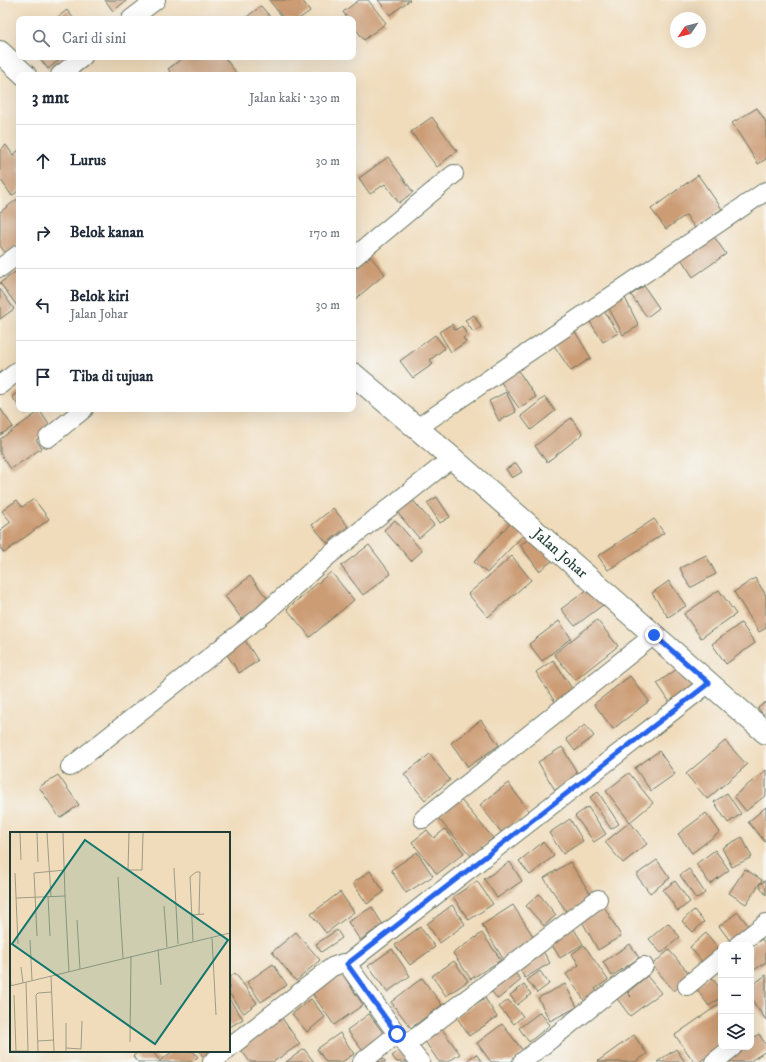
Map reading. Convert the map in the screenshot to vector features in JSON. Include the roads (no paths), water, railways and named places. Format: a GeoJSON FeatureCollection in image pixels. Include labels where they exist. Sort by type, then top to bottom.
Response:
{"type":"FeatureCollection","features":[{"type":"Feature","properties":{"kind":"street"},"geometry":{"type":"LineString","coordinates":[[135,16],[156,0]]}},
{"type":"Feature","properties":{"kind":"street"},"geometry":{"type":"LineString","coordinates":[[0,52],[22,72]]}},
{"type":"Feature","properties":{"kind":"street"},"geometry":{"type":"LineString","coordinates":[[64,72],[79,60]]}},
{"type":"Feature","properties":{"kind":"street"},"geometry":{"type":"LineString","coordinates":[[356,256],[454,174]]}},
{"type":"Feature","properties":{"kind":"street"},"geometry":{"type":"LineString","coordinates":[[416,428],[766,190]]}},
{"type":"Feature","properties":{"kind":"street"},"geometry":{"type":"LineString","coordinates":[[0,267],[16,256]]}},
{"type":"Feature","properties":{"kind":"street"},"geometry":{"type":"LineString","coordinates":[[0,385],[16,372]]}},
{"type":"Feature","properties":{"kind":"street","name":"Jalan Johar"},"geometry":{"type":"LineString","coordinates":[[356,377],[452,458],[766,733]]}},
{"type":"Feature","properties":{"kind":"street"},"geometry":{"type":"LineString","coordinates":[[48,438],[80,412]]}},
{"type":"Feature","properties":{"kind":"street"},"geometry":{"type":"LineString","coordinates":[[70,767],[264,614],[327,557],[452,458]]}},
{"type":"Feature","properties":{"kind":"street"},"geometry":{"type":"LineString","coordinates":[[422,819],[654,635]]}},
{"type":"Feature","properties":{"kind":"street"},"geometry":{"type":"LineString","coordinates":[[230,1050],[332,967],[347,964],[709,683]]}},
{"type":"Feature","properties":{"kind":"street"},"geometry":{"type":"LineString","coordinates":[[362,1062],[402,1039],[598,899]]}},
{"type":"Feature","properties":{"kind":"street"},"geometry":{"type":"LineString","coordinates":[[742,942],[766,923]]}},
{"type":"Feature","properties":{"kind":"street"},"geometry":{"type":"LineString","coordinates":[[687,986],[718,960]]}},
{"type":"Feature","properties":{"kind":"street"},"geometry":{"type":"LineString","coordinates":[[347,964],[420,1062]]}},
{"type":"Feature","properties":{"kind":"street"},"geometry":{"type":"LineString","coordinates":[[522,1062],[644,966]]}},
{"type":"Feature","properties":{"kind":"street"},"geometry":{"type":"LineString","coordinates":[[714,1062],[729,1050]]}}]}
